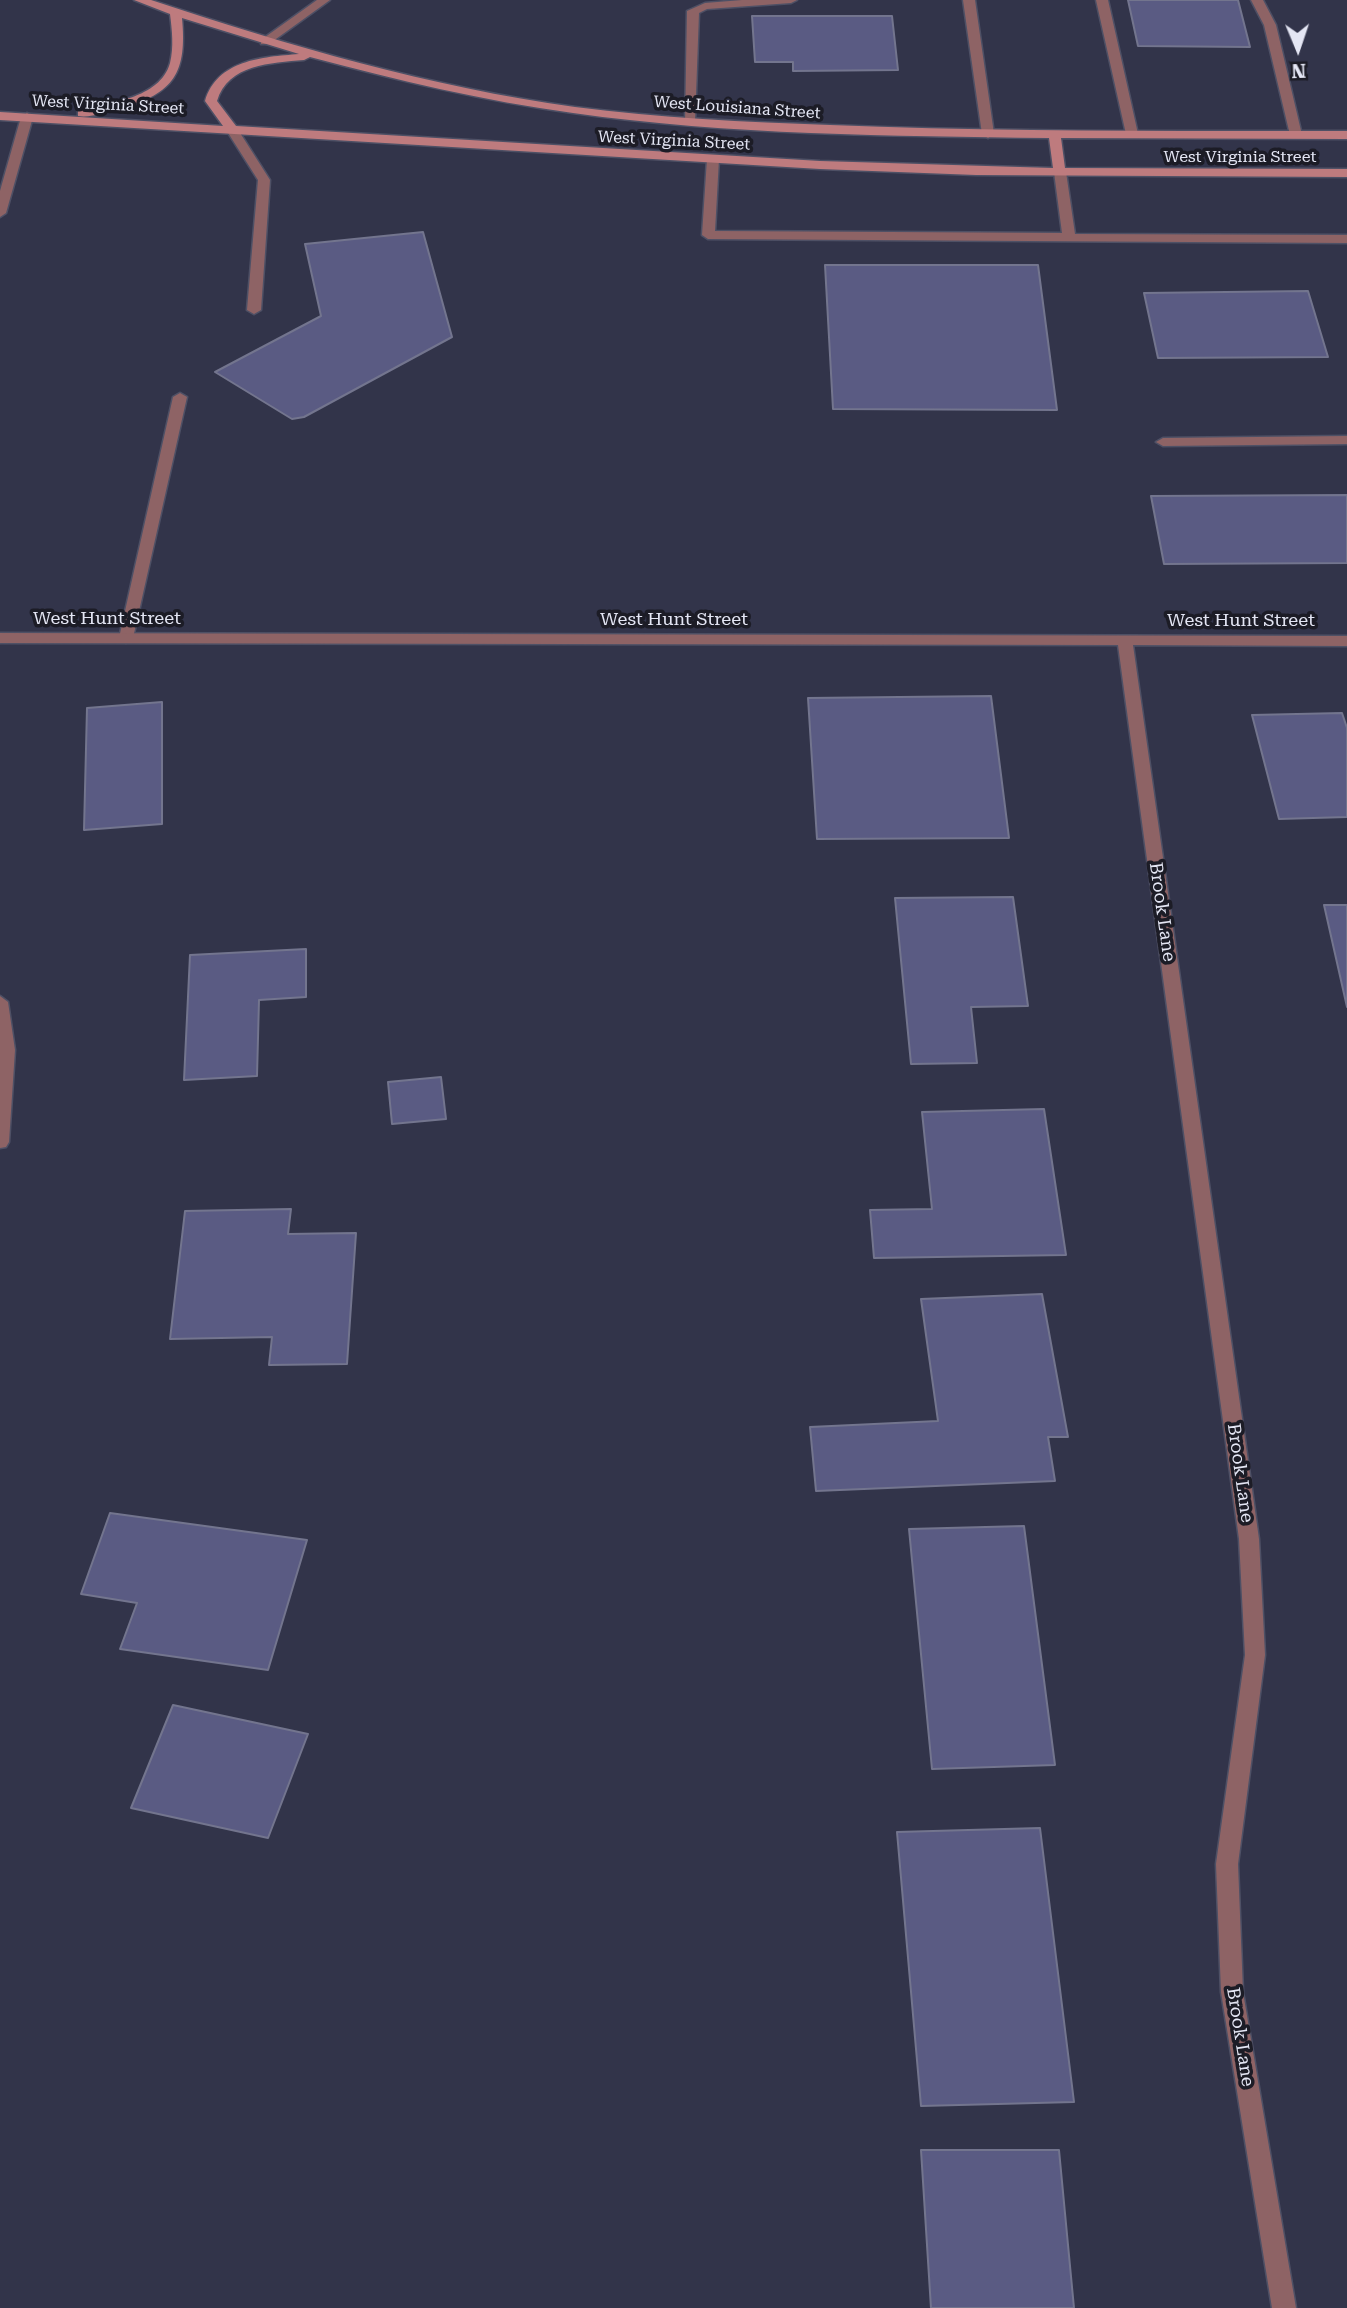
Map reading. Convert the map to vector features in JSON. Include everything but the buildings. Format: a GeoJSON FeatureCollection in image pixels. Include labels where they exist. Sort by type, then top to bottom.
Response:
{"type":"FeatureCollection","features":[{"type":"Feature","properties":{"kind":"main road","name":"West Louisiana Street"},"geometry":{"type":"LineString","coordinates":[[139,0],[314,56],[376,72],[526,103],[689,121],[988,134],[1347,135]]}},
{"type":"Feature","properties":{"kind":"main road"},"geometry":{"type":"LineString","coordinates":[[48,118],[122,104],[159,85],[173,69],[176,58],[176,12]]}},
{"type":"Feature","properties":{"kind":"main road"},"geometry":{"type":"LineString","coordinates":[[231,128],[211,101],[212,90],[222,80],[254,64],[314,56]]}},
{"type":"Feature","properties":{"kind":"main road","name":"West Virginia Street"},"geometry":{"type":"LineString","coordinates":[[0,116],[937,170],[1347,173]]}},
{"type":"Feature","properties":{"kind":"main road"},"geometry":{"type":"LineString","coordinates":[[1054,134],[1060,172]]}},
{"type":"Feature","properties":{"kind":"street"},"geometry":{"type":"LineString","coordinates":[[265,42],[324,0]]}},
{"type":"Feature","properties":{"kind":"street"},"geometry":{"type":"LineString","coordinates":[[689,121],[693,11],[705,6],[791,0]]}},
{"type":"Feature","properties":{"kind":"street"},"geometry":{"type":"LineString","coordinates":[[969,0],[988,134]]}},
{"type":"Feature","properties":{"kind":"street"},"geometry":{"type":"LineString","coordinates":[[1102,0],[1132,134]]}},
{"type":"Feature","properties":{"kind":"street"},"geometry":{"type":"LineString","coordinates":[[1257,0],[1269,25],[1296,135]]}},
{"type":"Feature","properties":{"kind":"street"},"geometry":{"type":"LineString","coordinates":[[0,213],[27,117]]}},
{"type":"Feature","properties":{"kind":"street"},"geometry":{"type":"LineString","coordinates":[[231,128],[264,180],[254,310]]}},
{"type":"Feature","properties":{"kind":"street"},"geometry":{"type":"LineString","coordinates":[[713,159],[708,235],[1347,239]]}},
{"type":"Feature","properties":{"kind":"street"},"geometry":{"type":"LineString","coordinates":[[1060,172],[1069,238]]}},
{"type":"Feature","properties":{"kind":"street"},"geometry":{"type":"LineString","coordinates":[[126,638],[180,397]]}},
{"type":"Feature","properties":{"kind":"street"},"geometry":{"type":"LineString","coordinates":[[1163,442],[1347,440]]}},
{"type":"Feature","properties":{"kind":"street","name":"West Hunt Street"},"geometry":{"type":"LineString","coordinates":[[0,638],[1347,642]]}},
{"type":"Feature","properties":{"kind":"street","name":"Brook Lane"},"geometry":{"type":"LineString","coordinates":[[1125,640],[1249,1539],[1255,1655],[1227,1864],[1232,1992],[1284,2308]]}},
{"type":"Feature","properties":{"kind":"street"},"geometry":{"type":"LineString","coordinates":[[0,1002],[8,1050],[0,1142]]}}]}
